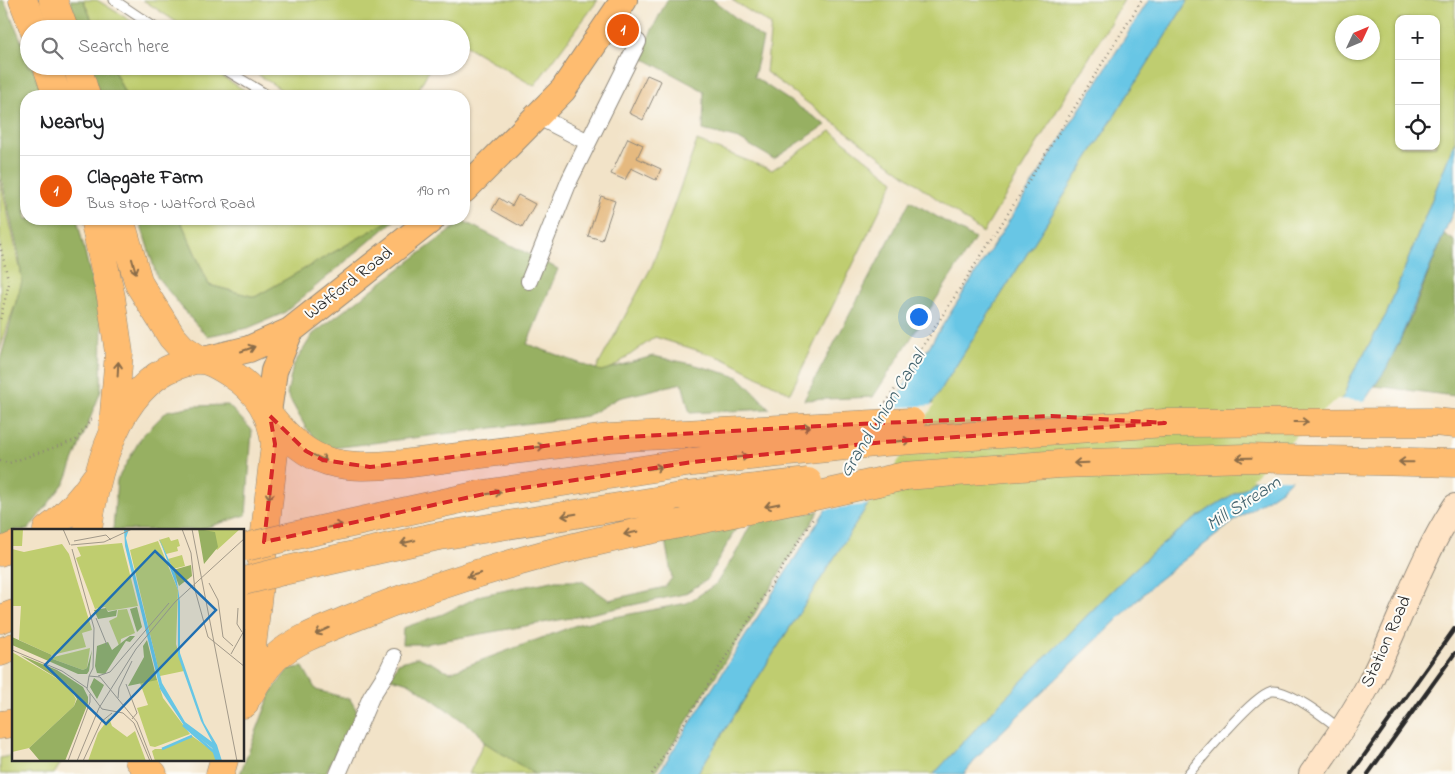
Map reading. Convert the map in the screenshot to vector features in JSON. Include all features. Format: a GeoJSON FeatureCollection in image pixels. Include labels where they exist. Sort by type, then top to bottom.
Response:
{"type":"FeatureCollection","features":[{"type":"Feature","properties":{"kind":"highway"},"geometry":{"type":"LineString","coordinates":[[23,0],[31,20]]}},
{"type":"Feature","properties":{"kind":"highway"},"geometry":{"type":"LineString","coordinates":[[53,0],[61,20]]}},
{"type":"Feature","properties":{"kind":"highway"},"geometry":{"type":"LineString","coordinates":[[50,75],[55,90]]}},
{"type":"Feature","properties":{"kind":"highway"},"geometry":{"type":"LineString","coordinates":[[80,75],[84,90]]}},
{"type":"Feature","properties":{"kind":"highway"},"geometry":{"type":"LineString","coordinates":[[95,225],[111,297],[119,353],[112,435]]}},
{"type":"Feature","properties":{"kind":"highway"},"geometry":{"type":"LineString","coordinates":[[122,225],[139,284],[172,336],[182,348],[240,379],[254,392],[282,432],[306,451],[323,460],[344,466],[370,467],[403,464],[609,438],[856,424],[1051,416],[1165,423]]}},
{"type":"Feature","properties":{"kind":"highway"},"geometry":{"type":"LineString","coordinates":[[88,529],[98,476],[112,435],[134,398],[150,381],[165,370],[184,363],[202,360]]}},
{"type":"Feature","properties":{"kind":"highway"},"geometry":{"type":"LineString","coordinates":[[245,701],[275,444],[269,414]]}},
{"type":"Feature","properties":{"kind":"highway"},"geometry":{"type":"LineString","coordinates":[[245,547],[484,494],[693,462],[884,442],[1165,423],[1434,422],[1455,424]]}},
{"type":"Feature","properties":{"kind":"highway"},"geometry":{"type":"LineString","coordinates":[[245,581],[434,537],[686,496],[793,483],[1060,464],[1245,458],[1455,463]]}},
{"type":"Feature","properties":{"kind":"highway"},"geometry":{"type":"LineString","coordinates":[[48,529],[62,520],[81,500],[98,476]]}},
{"type":"Feature","properties":{"kind":"highway"},"geometry":{"type":"LineString","coordinates":[[245,701],[261,675],[275,658],[289,648],[322,631],[380,606],[471,576],[600,540],[905,476]]}},
{"type":"Feature","properties":{"kind":"highway"},"geometry":{"type":"LineString","coordinates":[[0,552],[12,547]]}},
{"type":"Feature","properties":{"kind":"highway"},"geometry":{"type":"LineString","coordinates":[[0,619],[12,615]]}},
{"type":"Feature","properties":{"kind":"highway"},"geometry":{"type":"LineString","coordinates":[[0,652],[12,648]]}},
{"type":"Feature","properties":{"kind":"highway"},"geometry":{"type":"LineString","coordinates":[[141,762],[153,774]]}},
{"type":"Feature","properties":{"kind":"main road"},"geometry":{"type":"LineString","coordinates":[[470,184],[563,90],[624,0]]}},
{"type":"Feature","properties":{"kind":"main road","name":"Watford Road"},"geometry":{"type":"LineString","coordinates":[[202,360],[249,349],[290,331],[424,225]]}},
{"type":"Feature","properties":{"kind":"main road","name":"Watford Road"},"geometry":{"type":"LineString","coordinates":[[269,414],[274,371],[290,331]]}},
{"type":"Feature","properties":{"kind":"street"},"geometry":{"type":"LineString","coordinates":[[529,281],[570,179],[638,42]]}},
{"type":"Feature","properties":{"kind":"street"},"geometry":{"type":"LineString","coordinates":[[537,116],[588,142]]}},
{"type":"Feature","properties":{"kind":"street","name":"Station Road"},"geometry":{"type":"LineString","coordinates":[[1311,774],[1342,730],[1369,684],[1428,552],[1455,506]]}},
{"type":"Feature","properties":{"kind":"street"},"geometry":{"type":"LineString","coordinates":[[338,774],[370,697],[387,672],[394,657]]}},
{"type":"Feature","properties":{"kind":"lane"},"geometry":{"type":"LineString","coordinates":[[114,0],[144,20]]}},
{"type":"Feature","properties":{"kind":"lane"},"geometry":{"type":"LineString","coordinates":[[234,75],[258,90]]}},
{"type":"Feature","properties":{"kind":"lane"},"geometry":{"type":"LineString","coordinates":[[1188,774],[1236,720],[1266,692],[1274,690],[1302,702],[1342,730]]}},
{"type":"Feature","properties":{"kind":"path"},"geometry":{"type":"LineString","coordinates":[[883,408],[1142,0]]}},
{"type":"Feature","properties":{"kind":"path"},"geometry":{"type":"LineString","coordinates":[[0,245],[9,283],[0,320]]}},
{"type":"Feature","properties":{"kind":"path"},"geometry":{"type":"LineString","coordinates":[[0,461],[8,463],[76,440]]}},
{"type":"Feature","properties":{"kind":"path"},"geometry":{"type":"LineString","coordinates":[[652,774],[816,513]]}},
{"type":"Feature","properties":{"kind":"highlighted area"},"geometry":{"type":"Polygon","coordinates":[[[270,416],[306,451],[323,460],[370,467],[609,438],[856,424],[1051,416],[1165,423],[884,442],[693,462],[484,494],[264,542],[275,444],[270,416]]]}},
{"type":"Feature","properties":{"kind":"green space"},"geometry":{"type":"Polygon","coordinates":[[[0,0],[4,0],[20,38],[20,75],[36,75],[42,90],[20,90],[20,225],[78,225],[102,323],[101,391],[65,482],[29,529],[12,529],[12,535],[0,538],[0,360],[22,281],[19,256],[0,172],[0,0]]]}},
{"type":"Feature","properties":{"kind":"green space"},"geometry":{"type":"Polygon","coordinates":[[[70,0],[83,0],[92,20],[76,20],[70,0]]]}},
{"type":"Feature","properties":{"kind":"green space"},"geometry":{"type":"Polygon","coordinates":[[[83,0],[97,0],[129,20],[92,20],[83,0]]]}},
{"type":"Feature","properties":{"kind":"green space"},"geometry":{"type":"Polygon","coordinates":[[[143,0],[598,0],[534,86],[470,48],[470,20],[173,20],[143,0]]]}},
{"type":"Feature","properties":{"kind":"green space"},"geometry":{"type":"Polygon","coordinates":[[[667,0],[713,0],[763,39],[754,77],[826,125],[774,159],[739,139],[703,130],[704,91],[639,56],[667,0]]]}},
{"type":"Feature","properties":{"kind":"green space"},"geometry":{"type":"Polygon","coordinates":[[[732,0],[1124,0],[983,233],[766,72],[771,25],[732,0]]]}},
{"type":"Feature","properties":{"kind":"green space"},"geometry":{"type":"Polygon","coordinates":[[[1188,0],[1455,0],[1455,141],[1387,313],[1350,378],[1344,396],[1245,488],[1196,518],[1129,574],[1017,686],[934,774],[697,774],[1188,0]]]}},
{"type":"Feature","properties":{"kind":"green space"},"geometry":{"type":"Polygon","coordinates":[[[94,75],[116,75],[123,90],[98,90],[94,75]]]}},
{"type":"Feature","properties":{"kind":"green space"},"geometry":{"type":"Polygon","coordinates":[[[116,75],[220,75],[244,90],[123,90],[116,75]]]}},
{"type":"Feature","properties":{"kind":"green space"},"geometry":{"type":"Polygon","coordinates":[[[259,75],[426,75],[418,90],[282,90],[259,75]]]}},
{"type":"Feature","properties":{"kind":"green space"},"geometry":{"type":"Polygon","coordinates":[[[831,131],[894,181],[790,393],[722,358],[655,337],[587,386],[652,266],[697,141],[772,170],[831,131]]]}},
{"type":"Feature","properties":{"kind":"green space"},"geometry":{"type":"Polygon","coordinates":[[[0,179],[23,281],[0,349],[0,179]]]}},
{"type":"Feature","properties":{"kind":"green space"},"geometry":{"type":"Polygon","coordinates":[[[910,201],[975,239],[873,397],[804,400],[910,201]]]}},
{"type":"Feature","properties":{"kind":"green space"},"geometry":{"type":"Polygon","coordinates":[[[141,225],[183,225],[209,285],[255,297],[381,225],[389,225],[284,313],[248,328],[207,336],[157,277],[141,225]]]}},
{"type":"Feature","properties":{"kind":"green space"},"geometry":{"type":"Polygon","coordinates":[[[183,225],[381,225],[255,297],[209,285],[183,225]]]}},
{"type":"Feature","properties":{"kind":"green space"},"geometry":{"type":"Polygon","coordinates":[[[458,225],[470,225],[558,269],[527,344],[601,371],[653,356],[692,364],[739,377],[770,409],[690,413],[682,383],[618,398],[587,416],[325,449],[306,428],[287,394],[293,366],[313,334],[458,225]]]}},
{"type":"Feature","properties":{"kind":"green space"},"geometry":{"type":"Polygon","coordinates":[[[1444,234],[1455,241],[1455,396],[1375,386],[1404,331],[1444,234]]]}},
{"type":"Feature","properties":{"kind":"green space"},"geometry":{"type":"Polygon","coordinates":[[[228,405],[252,430],[246,515],[201,529],[113,529],[117,480],[142,436],[167,411],[194,406],[228,405]]]}},
{"type":"Feature","properties":{"kind":"green space"},"geometry":{"type":"Polygon","coordinates":[[[819,511],[654,774],[534,774],[484,742],[478,732],[410,683],[390,678],[398,663],[418,657],[450,672],[579,624],[687,603],[716,584],[737,551],[752,522],[819,511]]]}},
{"type":"Feature","properties":{"kind":"green space"},"geometry":{"type":"Polygon","coordinates":[[[738,525],[707,580],[684,594],[576,617],[424,644],[402,644],[403,628],[443,614],[482,595],[552,581],[582,581],[609,600],[665,587],[672,578],[665,540],[738,525]]]}},
{"type":"Feature","properties":{"kind":"green space"},"geometry":{"type":"Polygon","coordinates":[[[303,667],[316,690],[350,699],[358,713],[325,774],[240,774],[271,693],[288,669],[303,667]]]}},
{"type":"Feature","properties":{"kind":"green space"},"geometry":{"type":"Polygon","coordinates":[[[484,742],[534,774],[469,774],[484,742]]]}},
{"type":"Feature","properties":{"kind":"green space"},"geometry":{"type":"Polygon","coordinates":[[[12,755],[12,762],[61,763],[54,774],[0,774],[0,758],[12,755]]]}},
{"type":"Feature","properties":{"kind":"water"},"geometry":{"type":"Polygon","coordinates":[[[1149,0],[1188,0],[697,774],[658,774],[1149,0]]]}},
{"type":"Feature","properties":{"kind":"water","name":"Mill Stream"},"geometry":{"type":"Polygon","coordinates":[[[1455,141],[1455,207],[1399,342],[1386,369],[1365,400],[1281,490],[1237,519],[1156,582],[985,748],[964,774],[934,774],[1017,686],[1129,574],[1196,518],[1245,488],[1344,396],[1350,378],[1387,313],[1455,141]]]}},
{"type":"Feature","properties":{"kind":"pier"},"geometry":{"type":"Polygon","coordinates":[[[1337,399],[1367,401],[1295,479],[1251,479],[1337,399]]]}},
{"type":"Feature","properties":{"kind":"pier"},"geometry":{"type":"Polygon","coordinates":[[[934,405],[871,504],[822,510],[887,408],[934,405]]]}},
{"type":"Feature","properties":{"kind":"building"},"geometry":{"type":"Polygon","coordinates":[[[647,75],[661,81],[643,120],[629,113],[647,75]]]}},
{"type":"Feature","properties":{"kind":"building"},"geometry":{"type":"Polygon","coordinates":[[[628,138],[643,145],[637,158],[661,169],[656,180],[631,168],[625,180],[611,174],[628,138]]]}},
{"type":"Feature","properties":{"kind":"building"},"geometry":{"type":"Polygon","coordinates":[[[518,195],[535,204],[522,227],[492,210],[499,198],[512,206],[518,195]]]}},
{"type":"Feature","properties":{"kind":"building"},"geometry":{"type":"Polygon","coordinates":[[[601,196],[615,201],[602,240],[588,236],[601,196]]]}},
{"type":"Feature","properties":{"kind":"railway"},"geometry":{"type":"LineString","coordinates":[[1351,774],[1455,628]]}},
{"type":"Feature","properties":{"kind":"railway"},"geometry":{"type":"LineString","coordinates":[[1368,774],[1455,653]]}},
{"type":"Feature","properties":{"kind":"place","name":"Clapgate Farm"},"geometry":{"type":"Point","coordinates":[623,30]}},
{"type":"Feature","properties":{"kind":"water label","name":"Grand Union Canal"},"geometry":{"type":"Point","coordinates":[883,414]}}]}
